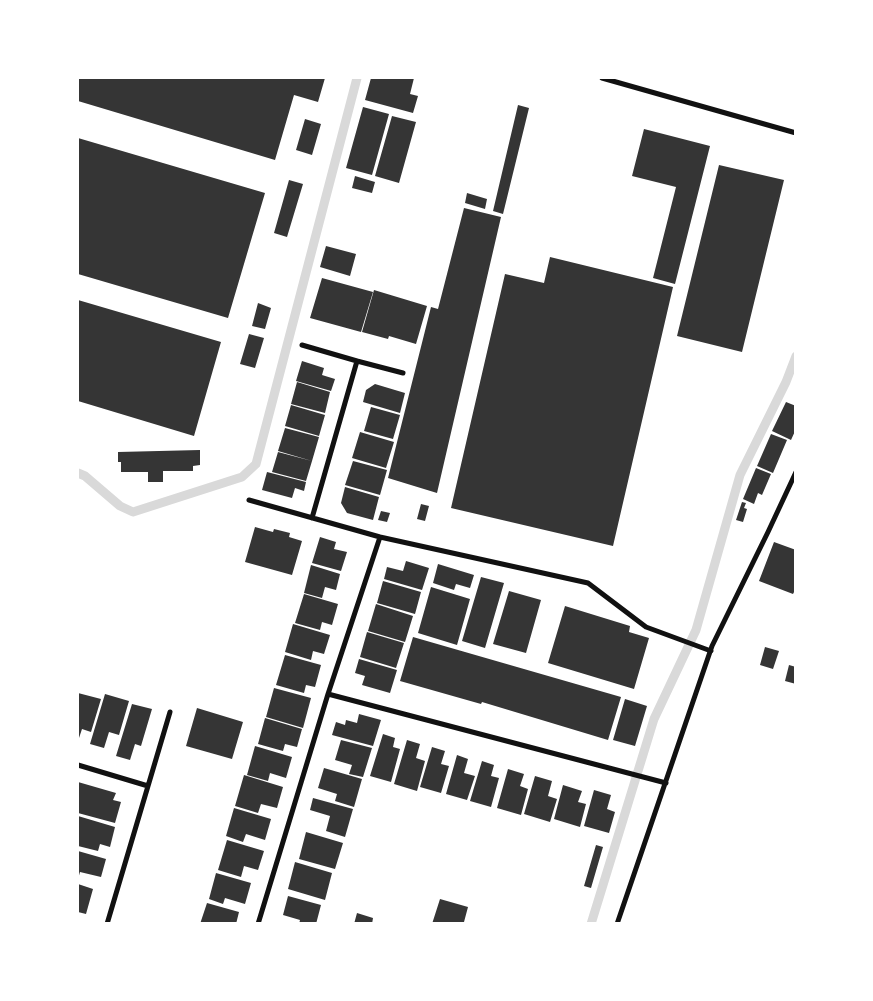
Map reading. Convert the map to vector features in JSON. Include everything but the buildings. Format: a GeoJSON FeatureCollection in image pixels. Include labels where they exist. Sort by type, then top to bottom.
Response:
{"type":"FeatureCollection","features":[{"type":"Feature","properties":{"kind":"street"},"geometry":{"type":"LineString","coordinates":[[602,78],[796,133]]}},
{"type":"Feature","properties":{"kind":"street"},"geometry":{"type":"LineString","coordinates":[[302,344],[357,361],[404,372]]}},
{"type":"Feature","properties":{"kind":"street"},"geometry":{"type":"LineString","coordinates":[[312,518],[357,361]]}},
{"type":"Feature","properties":{"kind":"street"},"geometry":{"type":"LineString","coordinates":[[617,924],[711,651],[796,472]]}},
{"type":"Feature","properties":{"kind":"street"},"geometry":{"type":"LineString","coordinates":[[250,500],[380,537],[588,582],[646,627],[711,651]]}},
{"type":"Feature","properties":{"kind":"street"},"geometry":{"type":"LineString","coordinates":[[258,924],[328,694],[380,537]]}},
{"type":"Feature","properties":{"kind":"street"},"geometry":{"type":"LineString","coordinates":[[328,694],[666,783]]}},
{"type":"Feature","properties":{"kind":"street"},"geometry":{"type":"LineString","coordinates":[[107,924],[170,712]]}},
{"type":"Feature","properties":{"kind":"street"},"geometry":{"type":"LineString","coordinates":[[78,765],[148,786]]}},
{"type":"Feature","properties":{"kind":"waterway"},"geometry":{"type":"LineString","coordinates":[[78,473],[85,476],[120,506],[133,512],[242,477],[256,464],[357,78]]}},
{"type":"Feature","properties":{"kind":"waterway"},"geometry":{"type":"LineString","coordinates":[[591,924],[654,719],[696,630],[740,475],[786,382],[796,356]]}}]}
